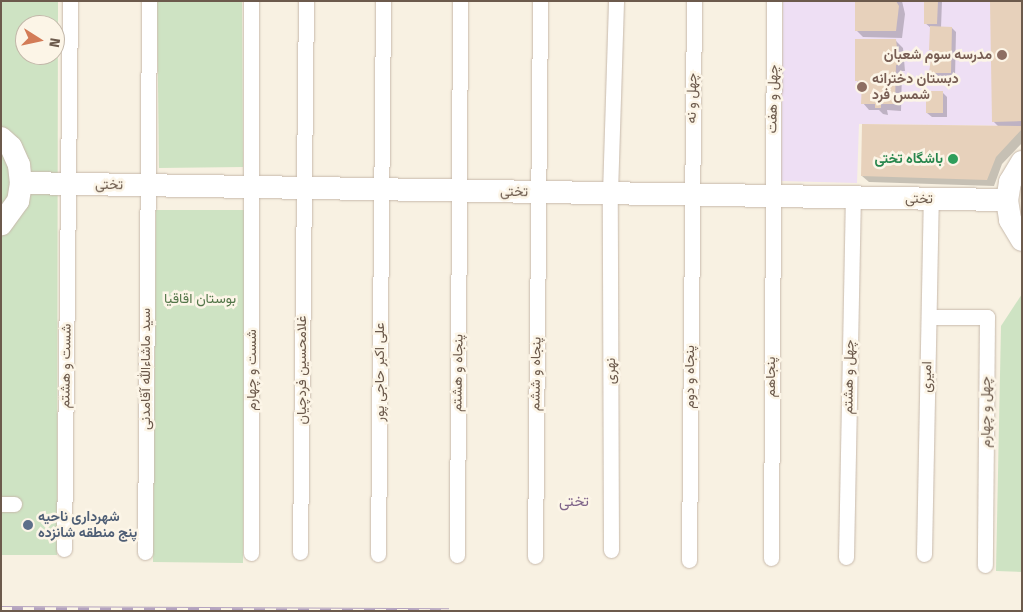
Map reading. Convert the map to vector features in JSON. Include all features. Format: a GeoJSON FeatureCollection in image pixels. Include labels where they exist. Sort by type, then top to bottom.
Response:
{"type":"FeatureCollection","features":[{"type":"Feature","properties":{"kind":"main road"},"geometry":{"type":"LineString","coordinates":[[1,138],[11,147],[19,165],[21,183],[18,201],[1,224]]}},
{"type":"Feature","properties":{"kind":"main road"},"geometry":{"type":"LineString","coordinates":[[1022,162],[1010,182],[1007,200],[1010,220],[1022,240]]}},
{"type":"Feature","properties":{"kind":"main road","name":"تختی"},"geometry":{"type":"LineString","coordinates":[[21,183],[1007,200]]}},
{"type":"Feature","properties":{"kind":"street","name":"شست و هشتم"},"geometry":{"type":"LineString","coordinates":[[64,549],[70,1]]}},
{"type":"Feature","properties":{"kind":"street","name":"سید ماشاءالله آقامدنی"},"geometry":{"type":"LineString","coordinates":[[145,552],[149,1]]}},
{"type":"Feature","properties":{"kind":"street","name":"شست و چهارم"},"geometry":{"type":"LineString","coordinates":[[251,1],[253,187],[251,554]]}},
{"type":"Feature","properties":{"kind":"street","name":"غلامحسین فردچیان"},"geometry":{"type":"LineString","coordinates":[[300,552],[306,1]]}},
{"type":"Feature","properties":{"kind":"street","name":"علی اکبر حاجی پور"},"geometry":{"type":"LineString","coordinates":[[378,554],[383,1]]}},
{"type":"Feature","properties":{"kind":"street","name":"پنجاه و هشتم"},"geometry":{"type":"LineString","coordinates":[[457,555],[460,1]]}},
{"type":"Feature","properties":{"kind":"street","name":"پنجاه و ششم"},"geometry":{"type":"LineString","coordinates":[[535,556],[540,1]]}},
{"type":"Feature","properties":{"kind":"street","name":"نهری"},"geometry":{"type":"LineString","coordinates":[[611,550],[610,193],[616,1]]}},
{"type":"Feature","properties":{"kind":"street","name":"چهل و نه"},"geometry":{"type":"LineString","coordinates":[[690,195],[694,1]]}},
{"type":"Feature","properties":{"kind":"street","name":"چهل و هفت"},"geometry":{"type":"LineString","coordinates":[[772,196],[774,1]]}},
{"type":"Feature","properties":{"kind":"street","name":"پنجاه و دوم"},"geometry":{"type":"LineString","coordinates":[[689,560],[690,195]]}},
{"type":"Feature","properties":{"kind":"street","name":"پنجاهم"},"geometry":{"type":"LineString","coordinates":[[771,558],[772,196]]}},
{"type":"Feature","properties":{"kind":"street","name":"چهل و هشتم"},"geometry":{"type":"LineString","coordinates":[[846,558],[853,197]]}},
{"type":"Feature","properties":{"kind":"street","name":"امیری"},"geometry":{"type":"LineString","coordinates":[[924,554],[931,199]]}},
{"type":"Feature","properties":{"kind":"street","name":"چهل و چهارم"},"geometry":{"type":"LineString","coordinates":[[929,317],[987,317],[985,565]]}},
{"type":"Feature","properties":{"kind":"shaded area"},"geometry":{"type":"Polygon","coordinates":[[[783,1],[1022,1],[1022,126],[859,124],[857,183],[781,181],[783,1]]]}},
{"type":"Feature","properties":{"kind":"green space"},"geometry":{"type":"Polygon","coordinates":[[[1,1],[58,1],[58,15],[15,15],[15,65],[58,65],[57,555],[1,555],[1,1]]]}},
{"type":"Feature","properties":{"kind":"green space"},"geometry":{"type":"Polygon","coordinates":[[[157,1],[242,1],[243,167],[159,168],[157,1]]]}},
{"type":"Feature","properties":{"kind":"green space","name":"بوستان اقاقیا"},"geometry":{"type":"Polygon","coordinates":[[[156,210],[245,210],[243,563],[153,562],[156,210]]]}},
{"type":"Feature","properties":{"kind":"green space"},"geometry":{"type":"Polygon","coordinates":[[[1022,294],[1022,572],[996,571],[1001,326],[1022,294]]]}},
{"type":"Feature","properties":{"kind":"building"},"geometry":{"type":"Polygon","coordinates":[[[855,1],[896,1],[899,6],[896,31],[855,31],[855,1]]]}},
{"type":"Feature","properties":{"kind":"building"},"geometry":{"type":"Polygon","coordinates":[[[924,1],[938,1],[937,24],[924,24],[924,1]]]}},
{"type":"Feature","properties":{"kind":"building"},"geometry":{"type":"Polygon","coordinates":[[[990,1],[1022,1],[1022,121],[992,122],[990,1]]]}},
{"type":"Feature","properties":{"kind":"building"},"geometry":{"type":"Polygon","coordinates":[[[930,26],[952,27],[951,73],[929,73],[932,50],[929,50],[930,26]]]}},
{"type":"Feature","properties":{"kind":"building"},"geometry":{"type":"Polygon","coordinates":[[[855,39],[896,39],[899,65],[896,65],[895,104],[881,104],[881,108],[875,108],[875,104],[861,104],[862,81],[855,81],[855,39]]]}},
{"type":"Feature","properties":{"kind":"building"},"geometry":{"type":"Polygon","coordinates":[[[926,91],[943,91],[943,113],[926,113],[926,91]]]}},
{"type":"Feature","properties":{"kind":"building"},"geometry":{"type":"Polygon","coordinates":[[[862,124],[1022,126],[1022,129],[996,157],[987,180],[861,176],[862,124]]]}},
{"type":"Feature","properties":{"kind":"railway"},"geometry":{"type":"LineString","coordinates":[[1,609],[449,611]]}},
{"type":"Feature","properties":{"kind":"place","name":"مدرسه سوم شعبان"},"geometry":{"type":"Point","coordinates":[1002,55]}},
{"type":"Feature","properties":{"kind":"place","name":"دبستان دخترانه شمس فرد"},"geometry":{"type":"Point","coordinates":[862,87]}},
{"type":"Feature","properties":{"kind":"place","name":"باشگاه تختی"},"geometry":{"type":"Point","coordinates":[953,159]}},
{"type":"Feature","properties":{"kind":"place","name":"شهرداری ناحیه پنج منطقه شانزده"},"geometry":{"type":"Point","coordinates":[28,525]}},
{"type":"Feature","properties":{"kind":"district","name":"تختی"},"geometry":{"type":"Point","coordinates":[574,502]}}]}
